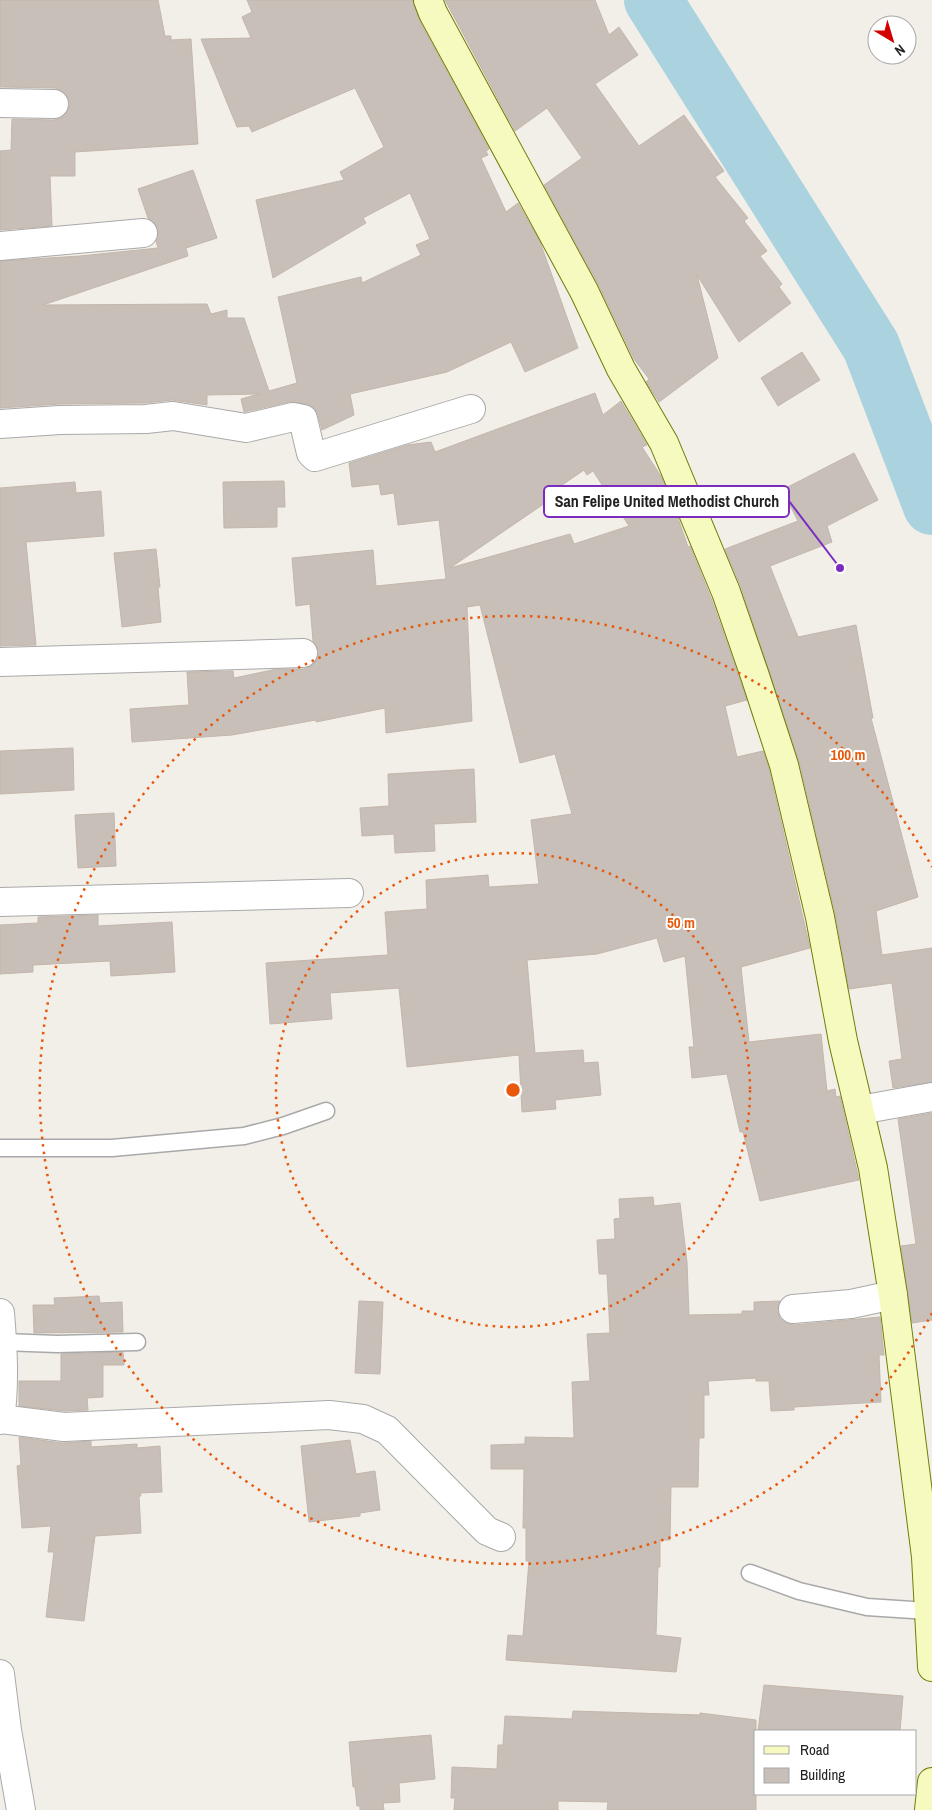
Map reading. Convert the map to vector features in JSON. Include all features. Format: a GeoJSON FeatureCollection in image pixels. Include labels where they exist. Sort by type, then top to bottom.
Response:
{"type":"FeatureCollection","features":[{"type":"Feature","properties":{"kind":"street"},"geometry":{"type":"LineString","coordinates":[[428,0],[433,13],[584,291],[621,369],[664,443],[726,592],[784,765],[820,917],[843,1041],[873,1168],[894,1295],[926,1557],[932,1667]]}},
{"type":"Feature","properties":{"kind":"street"},"geometry":{"type":"LineString","coordinates":[[0,103],[54,104]]}},
{"type":"Feature","properties":{"kind":"street"},"geometry":{"type":"LineString","coordinates":[[0,246],[143,233]]}},
{"type":"Feature","properties":{"kind":"street"},"geometry":{"type":"LineString","coordinates":[[0,424],[60,420],[146,419],[173,416],[246,428],[299,417],[303,419],[311,453],[315,457],[471,409]]}},
{"type":"Feature","properties":{"kind":"street"},"geometry":{"type":"LineString","coordinates":[[0,662],[303,653]]}},
{"type":"Feature","properties":{"kind":"street"},"geometry":{"type":"LineString","coordinates":[[0,902],[349,893]]}},
{"type":"Feature","properties":{"kind":"street"},"geometry":{"type":"LineString","coordinates":[[860,1110],[932,1097]]}},
{"type":"Feature","properties":{"kind":"street"},"geometry":{"type":"LineString","coordinates":[[794,1309],[851,1304],[894,1295]]}},
{"type":"Feature","properties":{"kind":"street"},"geometry":{"type":"LineString","coordinates":[[0,1313],[3,1400],[0,1419],[64,1426],[329,1415],[364,1419],[386,1430],[481,1526],[501,1538]]}},
{"type":"Feature","properties":{"kind":"street"},"geometry":{"type":"LineString","coordinates":[[0,1674],[6,1730],[21,1810]]}},
{"type":"Feature","properties":{"kind":"street"},"geometry":{"type":"LineString","coordinates":[[929,1810],[932,1782]]}},
{"type":"Feature","properties":{"kind":"lane"},"geometry":{"type":"LineString","coordinates":[[0,1148],[112,1148],[244,1136],[283,1126],[326,1111]]}},
{"type":"Feature","properties":{"kind":"lane"},"geometry":{"type":"LineString","coordinates":[[2,1348],[57,1344],[137,1342]]}},
{"type":"Feature","properties":{"kind":"lane"},"geometry":{"type":"LineString","coordinates":[[750,1573],[798,1591],[867,1607],[928,1611]]}},
{"type":"Feature","properties":{"kind":"building"},"geometry":{"type":"Polygon","coordinates":[[[0,0],[158,0],[165,36],[171,36],[171,40],[191,39],[198,144],[75,152],[75,176],[50,176],[52,226],[0,230],[0,151],[11,150],[12,119],[54,120],[61,118],[67,112],[70,104],[67,96],[55,88],[0,87],[0,0]]]}},
{"type":"Feature","properties":{"kind":"building"},"geometry":{"type":"Polygon","coordinates":[[[247,0],[413,0],[419,20],[489,149],[486,151],[488,155],[481,158],[506,212],[518,203],[540,242],[578,348],[525,372],[511,342],[447,372],[350,394],[354,415],[322,430],[314,408],[306,404],[289,402],[244,412],[241,399],[259,394],[207,395],[207,405],[172,400],[145,403],[60,404],[0,408],[0,261],[80,256],[158,248],[156,241],[158,231],[155,224],[148,218],[138,189],[193,170],[217,238],[186,248],[188,256],[43,305],[207,304],[211,314],[227,310],[227,318],[244,318],[269,391],[297,383],[278,297],[361,277],[362,283],[421,255],[416,245],[430,239],[410,193],[363,218],[366,223],[273,278],[256,200],[344,180],[340,172],[384,147],[355,88],[252,132],[249,126],[237,127],[201,39],[251,38],[242,17],[252,12],[247,0]]]}},
{"type":"Feature","properties":{"kind":"building"},"geometry":{"type":"Polygon","coordinates":[[[445,0],[595,0],[609,35],[619,27],[638,55],[595,84],[639,146],[684,115],[724,171],[715,177],[748,218],[744,221],[767,251],[760,256],[782,284],[779,287],[791,303],[739,342],[697,275],[718,358],[659,402],[646,382],[649,379],[634,359],[598,284],[544,185],[582,158],[547,108],[515,131],[445,0]]]}},
{"type":"Feature","properties":{"kind":"building"},"geometry":{"type":"Polygon","coordinates":[[[802,352],[820,380],[778,406],[761,378],[802,352]]]}},
{"type":"Feature","properties":{"kind":"building"},"geometry":{"type":"Polygon","coordinates":[[[595,393],[603,415],[621,401],[647,445],[642,447],[662,478],[688,547],[690,546],[711,598],[747,700],[725,706],[737,757],[763,751],[769,769],[810,948],[741,967],[749,1042],[821,1034],[827,1091],[835,1089],[836,1097],[840,1096],[859,1180],[760,1201],[743,1132],[740,1132],[727,1074],[692,1078],[689,1047],[694,1047],[685,956],[664,962],[657,938],[597,954],[527,960],[535,1053],[583,1050],[584,1063],[598,1062],[601,1095],[555,1100],[556,1109],[522,1112],[519,1055],[407,1067],[399,988],[330,993],[332,1019],[270,1024],[266,963],[388,955],[385,912],[427,909],[426,880],[488,875],[489,887],[539,884],[531,820],[572,814],[555,754],[520,763],[480,605],[467,607],[472,721],[386,733],[385,708],[316,722],[316,720],[232,735],[132,742],[130,709],[189,705],[187,672],[233,671],[234,678],[277,669],[304,669],[316,661],[319,652],[313,641],[310,604],[296,606],[292,558],[373,550],[376,586],[446,579],[439,520],[398,525],[394,493],[381,495],[379,484],[352,487],[349,463],[407,445],[431,442],[435,452],[595,393]],[[584,470],[549,494],[551,499],[450,568],[570,534],[574,544],[629,526],[593,471],[587,475],[584,470]]]}},
{"type":"Feature","properties":{"kind":"building"},"geometry":{"type":"Polygon","coordinates":[[[854,453],[878,500],[827,526],[832,542],[770,566],[798,637],[856,625],[873,718],[871,718],[918,897],[876,911],[882,955],[932,948],[932,1082],[893,1088],[889,1061],[902,1059],[892,983],[849,989],[835,913],[799,761],[741,587],[725,549],[798,521],[782,490],[854,453]]]}},
{"type":"Feature","properties":{"kind":"building"},"geometry":{"type":"Polygon","coordinates":[[[284,481],[285,507],[277,507],[277,527],[224,528],[223,482],[284,481]]]}},
{"type":"Feature","properties":{"kind":"building"},"geometry":{"type":"Polygon","coordinates":[[[75,482],[76,493],[101,491],[104,536],[26,542],[36,645],[0,646],[0,488],[75,482]]]}},
{"type":"Feature","properties":{"kind":"building"},"geometry":{"type":"Polygon","coordinates":[[[156,549],[161,622],[122,627],[114,553],[156,549]]]}},
{"type":"Feature","properties":{"kind":"building"},"geometry":{"type":"Polygon","coordinates":[[[73,748],[74,790],[0,794],[0,751],[73,748]]]}},
{"type":"Feature","properties":{"kind":"building"},"geometry":{"type":"Polygon","coordinates":[[[474,769],[476,822],[434,824],[435,851],[395,853],[394,834],[362,836],[360,808],[389,806],[388,774],[474,769]]]}},
{"type":"Feature","properties":{"kind":"building"},"geometry":{"type":"Polygon","coordinates":[[[114,813],[116,866],[78,868],[75,815],[114,813]]]}},
{"type":"Feature","properties":{"kind":"building"},"geometry":{"type":"Polygon","coordinates":[[[98,915],[98,926],[172,922],[175,972],[111,976],[110,961],[33,965],[33,972],[0,974],[0,925],[38,923],[38,917],[98,915]]]}},
{"type":"Feature","properties":{"kind":"building"},"geometry":{"type":"Polygon","coordinates":[[[932,1113],[932,1320],[912,1323],[901,1246],[916,1244],[898,1119],[932,1113]]]}},
{"type":"Feature","properties":{"kind":"building"},"geometry":{"type":"Polygon","coordinates":[[[653,1197],[654,1206],[680,1203],[687,1262],[689,1315],[742,1314],[742,1311],[754,1311],[754,1302],[780,1301],[777,1310],[780,1318],[786,1323],[794,1325],[880,1317],[884,1355],[879,1355],[881,1402],[794,1407],[794,1410],[771,1411],[769,1381],[756,1381],[756,1378],[708,1381],[709,1395],[704,1395],[704,1438],[699,1438],[698,1487],[671,1487],[670,1540],[660,1540],[656,1635],[681,1638],[676,1672],[506,1660],[508,1635],[523,1636],[529,1561],[526,1561],[526,1528],[523,1528],[524,1469],[491,1469],[491,1445],[525,1444],[525,1437],[574,1438],[572,1382],[590,1381],[587,1334],[610,1333],[607,1274],[599,1274],[597,1240],[615,1239],[614,1219],[620,1218],[619,1199],[653,1197]]]}},
{"type":"Feature","properties":{"kind":"building"},"geometry":{"type":"Polygon","coordinates":[[[99,1296],[100,1303],[122,1302],[123,1332],[34,1333],[33,1305],[55,1305],[54,1298],[99,1296]]]}},
{"type":"Feature","properties":{"kind":"building"},"geometry":{"type":"Polygon","coordinates":[[[359,1301],[383,1302],[380,1374],[355,1373],[359,1301]]]}},
{"type":"Feature","properties":{"kind":"building"},"geometry":{"type":"Polygon","coordinates":[[[123,1352],[124,1365],[103,1365],[103,1397],[87,1398],[88,1410],[65,1411],[19,1406],[19,1381],[61,1381],[61,1354],[123,1352]]]}},
{"type":"Feature","properties":{"kind":"building"},"geometry":{"type":"Polygon","coordinates":[[[19,1437],[62,1443],[91,1441],[91,1447],[137,1444],[137,1448],[160,1446],[162,1492],[140,1493],[141,1533],[95,1536],[84,1621],[46,1617],[54,1552],[48,1552],[51,1526],[22,1528],[17,1466],[21,1465],[19,1437]]]}},
{"type":"Feature","properties":{"kind":"building"},"geometry":{"type":"Polygon","coordinates":[[[350,1440],[356,1474],[375,1471],[380,1510],[360,1513],[360,1516],[309,1522],[301,1446],[350,1440]]]}},
{"type":"Feature","properties":{"kind":"building"},"geometry":{"type":"Polygon","coordinates":[[[764,1685],[903,1696],[900,1730],[758,1730],[764,1685]]]}},
{"type":"Feature","properties":{"kind":"building"},"geometry":{"type":"Polygon","coordinates":[[[573,1711],[700,1715],[700,1713],[756,1720],[756,1730],[754,1730],[754,1795],[756,1795],[756,1810],[607,1810],[608,1802],[558,1801],[558,1810],[454,1810],[455,1798],[451,1798],[452,1767],[497,1769],[498,1745],[503,1745],[505,1716],[572,1719],[573,1711]]]}},
{"type":"Feature","properties":{"kind":"building"},"geometry":{"type":"Polygon","coordinates":[[[431,1735],[435,1779],[399,1783],[400,1802],[383,1803],[384,1810],[360,1810],[360,1806],[357,1806],[355,1787],[353,1787],[349,1742],[431,1735]]]}},
{"type":"Feature","properties":{"kind":"waterway"},"geometry":{"type":"LineString","coordinates":[[653,0],[871,346],[932,506]]}},
{"type":"Feature","properties":{"kind":"place","name":"San Felipe United Methodist Church"},"geometry":{"type":"Point","coordinates":[840,568]}}]}
